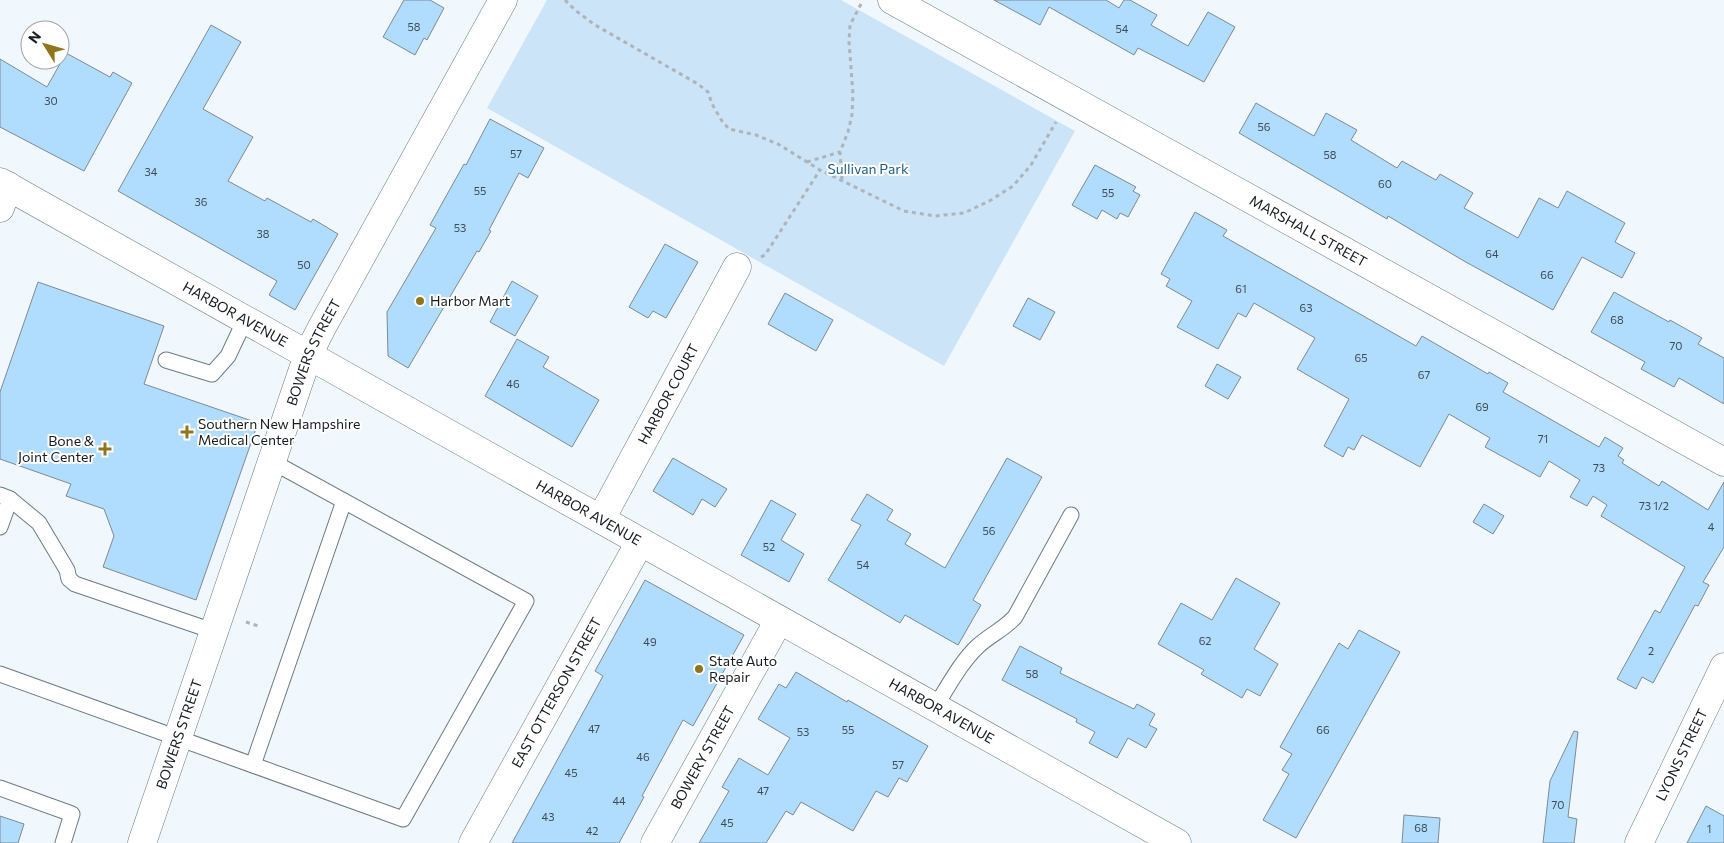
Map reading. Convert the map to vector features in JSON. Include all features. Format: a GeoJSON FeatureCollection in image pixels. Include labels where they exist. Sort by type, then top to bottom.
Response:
{"type":"FeatureCollection","features":[{"type":"Feature","properties":{"kind":"street","name":"BOWERS STREET"},"geometry":{"type":"LineString","coordinates":[[142,843],[308,355],[320,329],[503,0]]}},
{"type":"Feature","properties":{"kind":"street","name":"MARSHALL STREET"},"geometry":{"type":"LineString","coordinates":[[892,0],[1724,462]]}},
{"type":"Feature","properties":{"kind":"street","name":"HARBOR AVENUE"},"geometry":{"type":"LineString","coordinates":[[2,192],[245,320],[1177,843]]}},
{"type":"Feature","properties":{"kind":"street","name":"HARBOR COURT"},"geometry":{"type":"LineString","coordinates":[[601,519],[737,268]]}},
{"type":"Feature","properties":{"kind":"street","name":"EAST OTTERSON STREET"},"geometry":{"type":"LineString","coordinates":[[473,843],[640,542]]}},
{"type":"Feature","properties":{"kind":"street","name":"BOWERY STREET"},"geometry":{"type":"LineString","coordinates":[[655,843],[779,620]]}},
{"type":"Feature","properties":{"kind":"street","name":"LYONS STREET"},"geometry":{"type":"LineString","coordinates":[[1639,843],[1724,667]]}},
{"type":"Feature","properties":{"kind":"lane"},"geometry":{"type":"LineString","coordinates":[[166,360],[212,374],[228,356],[245,320]]}},
{"type":"Feature","properties":{"kind":"lane"},"geometry":{"type":"LineString","coordinates":[[0,674],[402,819],[526,601],[271,461]]}},
{"type":"Feature","properties":{"kind":"lane"},"geometry":{"type":"LineString","coordinates":[[0,527],[5,497],[39,522],[63,563],[69,579],[74,584],[214,631]]}},
{"type":"Feature","properties":{"kind":"lane"},"geometry":{"type":"LineString","coordinates":[[253,765],[344,501]]}},
{"type":"Feature","properties":{"kind":"lane"},"geometry":{"type":"LineString","coordinates":[[935,707],[978,646],[1006,626],[1015,617],[1071,516]]}},
{"type":"Feature","properties":{"kind":"lane"},"geometry":{"type":"LineString","coordinates":[[0,788],[72,814],[62,843]]}},
{"type":"Feature","properties":{"kind":"path"},"geometry":{"type":"LineString","coordinates":[[565,0],[595,25],[698,84],[708,92],[712,104],[722,121],[729,128],[756,135],[778,144],[820,170],[842,179],[904,211],[935,216],[964,213],[991,200],[1013,186],[1031,165],[1060,115]]}},
{"type":"Feature","properties":{"kind":"path"},"geometry":{"type":"LineString","coordinates":[[842,179],[840,152],[852,115],[848,42],[850,25],[861,4]]}},
{"type":"Feature","properties":{"kind":"path"},"geometry":{"type":"LineString","coordinates":[[806,162],[840,152]]}},
{"type":"Feature","properties":{"kind":"path"},"geometry":{"type":"LineString","coordinates":[[737,268],[765,255],[820,170]]}},
{"type":"Feature","properties":{"kind":"path"},"geometry":{"type":"LineString","coordinates":[[243,621],[258,626]]}},
{"type":"Feature","properties":{"kind":"green space","name":"Sullivan Park"},"geometry":{"type":"Polygon","coordinates":[[[547,0],[841,0],[1075,131],[944,366],[487,108],[547,0]]]}},
{"type":"Feature","properties":{"kind":"building"},"geometry":{"type":"Polygon","coordinates":[[[404,0],[430,0],[444,8],[427,40],[424,38],[415,55],[383,37],[404,0]]]}},
{"type":"Feature","properties":{"kind":"building"},"geometry":{"type":"Polygon","coordinates":[[[994,0],[1106,0],[1119,8],[1124,0],[1130,0],[1157,15],[1151,25],[1188,46],[1208,12],[1235,27],[1204,82],[1138,48],[1134,55],[1049,7],[1040,25],[994,0]]]}},
{"type":"Feature","properties":{"kind":"building"},"geometry":{"type":"Polygon","coordinates":[[[211,25],[241,42],[203,109],[253,137],[228,181],[265,201],[267,198],[311,222],[313,219],[338,234],[295,310],[269,295],[277,281],[118,191],[211,25]]]}},
{"type":"Feature","properties":{"kind":"building"},"geometry":{"type":"Polygon","coordinates":[[[70,55],[110,77],[113,72],[132,83],[84,171],[0,127],[0,59],[47,87],[56,70],[70,70],[70,55]]]}},
{"type":"Feature","properties":{"kind":"building"},"geometry":{"type":"Polygon","coordinates":[[[1256,103],[1314,136],[1326,113],[1357,130],[1351,140],[1397,168],[1402,161],[1436,180],[1440,174],[1473,193],[1464,208],[1518,238],[1539,198],[1558,208],[1567,191],[1625,223],[1615,242],[1635,253],[1622,278],[1582,257],[1553,310],[1388,216],[1387,219],[1239,133],[1256,103]]]}},
{"type":"Feature","properties":{"kind":"building"},"geometry":{"type":"Polygon","coordinates":[[[490,119],[544,148],[528,178],[519,173],[489,230],[491,231],[479,252],[477,251],[408,368],[388,356],[387,312],[436,228],[430,225],[464,164],[466,165],[490,119]]]}},
{"type":"Feature","properties":{"kind":"building"},"geometry":{"type":"Polygon","coordinates":[[[1095,165],[1136,187],[1133,191],[1140,195],[1128,217],[1120,213],[1117,219],[1102,210],[1097,219],[1072,205],[1095,165]]]}},
{"type":"Feature","properties":{"kind":"building"},"geometry":{"type":"Polygon","coordinates":[[[1195,212],[1227,230],[1223,236],[1416,346],[1422,336],[1488,374],[1489,372],[1508,383],[1503,392],[1599,447],[1605,437],[1623,448],[1618,456],[1624,460],[1622,463],[1659,486],[1662,481],[1708,510],[1724,482],[1724,547],[1703,582],[1709,585],[1698,606],[1695,605],[1653,683],[1642,677],[1636,689],[1617,679],[1655,610],[1660,613],[1685,567],[1601,516],[1607,505],[1593,496],[1587,506],[1570,497],[1580,480],[1549,461],[1540,477],[1485,447],[1490,438],[1449,414],[1420,467],[1362,435],[1354,450],[1348,447],[1343,457],[1324,446],[1349,399],[1297,369],[1315,338],[1254,303],[1246,317],[1238,313],[1218,349],[1177,327],[1192,301],[1166,286],[1170,279],[1161,274],[1195,212]]]}},
{"type":"Feature","properties":{"kind":"building"},"geometry":{"type":"Polygon","coordinates":[[[665,244],[698,262],[666,318],[653,311],[648,318],[629,307],[665,244]]]}},
{"type":"Feature","properties":{"kind":"building"},"geometry":{"type":"Polygon","coordinates":[[[512,281],[538,296],[515,336],[490,322],[512,281]]]}},
{"type":"Feature","properties":{"kind":"building"},"geometry":{"type":"Polygon","coordinates":[[[38,282],[164,326],[144,384],[258,423],[196,600],[103,567],[114,536],[104,509],[66,496],[71,484],[0,459],[0,392],[38,282]]]}},
{"type":"Feature","properties":{"kind":"building"},"geometry":{"type":"Polygon","coordinates":[[[1614,292],[1702,338],[1698,344],[1724,358],[1724,404],[1679,378],[1674,387],[1641,369],[1645,362],[1591,332],[1614,292]]]}},
{"type":"Feature","properties":{"kind":"building"},"geometry":{"type":"Polygon","coordinates":[[[785,293],[833,320],[816,351],[768,324],[785,293]]]}},
{"type":"Feature","properties":{"kind":"building"},"geometry":{"type":"Polygon","coordinates":[[[1028,298],[1055,312],[1040,340],[1013,326],[1028,298]]]}},
{"type":"Feature","properties":{"kind":"building"},"geometry":{"type":"Polygon","coordinates":[[[517,339],[549,357],[543,367],[599,400],[572,447],[485,396],[517,339]]]}},
{"type":"Feature","properties":{"kind":"building"},"geometry":{"type":"Polygon","coordinates":[[[1217,364],[1241,377],[1228,399],[1205,386],[1217,364]]]}},
{"type":"Feature","properties":{"kind":"building"},"geometry":{"type":"Polygon","coordinates":[[[673,458],[727,489],[715,507],[702,499],[693,515],[653,491],[673,458]]]}},
{"type":"Feature","properties":{"kind":"building"},"geometry":{"type":"Polygon","coordinates":[[[1007,458],[1042,477],[973,600],[981,605],[958,645],[905,615],[900,623],[828,580],[861,525],[851,520],[867,494],[893,510],[887,520],[911,534],[905,544],[945,568],[1007,458]]]}},
{"type":"Feature","properties":{"kind":"building"},"geometry":{"type":"Polygon","coordinates":[[[771,500],[796,514],[781,540],[804,554],[789,582],[741,555],[771,500]]]}},
{"type":"Feature","properties":{"kind":"building"},"geometry":{"type":"Polygon","coordinates":[[[1484,504],[1504,516],[1493,534],[1473,522],[1484,504]]]}},
{"type":"Feature","properties":{"kind":"building"},"geometry":{"type":"Polygon","coordinates":[[[1236,578],[1280,603],[1254,649],[1278,664],[1260,696],[1247,689],[1242,698],[1201,674],[1204,670],[1158,644],[1181,603],[1212,620],[1236,578]]]}},
{"type":"Feature","properties":{"kind":"building"},"geometry":{"type":"Polygon","coordinates":[[[645,580],[744,635],[693,726],[683,720],[619,843],[512,843],[603,676],[595,671],[645,580]]]}},
{"type":"Feature","properties":{"kind":"building"},"geometry":{"type":"Polygon","coordinates":[[[1359,630],[1400,652],[1296,838],[1263,820],[1289,774],[1282,770],[1292,754],[1280,747],[1339,643],[1348,649],[1359,630]]]}},
{"type":"Feature","properties":{"kind":"building"},"geometry":{"type":"Polygon","coordinates":[[[1020,646],[1062,668],[1060,673],[1134,709],[1137,704],[1155,714],[1149,725],[1157,729],[1146,748],[1128,738],[1117,758],[1089,743],[1095,732],[1076,722],[1077,719],[1002,680],[1020,646]]]}},
{"type":"Feature","properties":{"kind":"building"},"geometry":{"type":"Polygon","coordinates":[[[796,672],[928,746],[907,782],[899,778],[888,797],[876,791],[853,831],[801,802],[793,815],[786,811],[766,843],[699,843],[729,791],[722,787],[739,758],[768,775],[790,738],[758,719],[779,684],[786,688],[796,672]]]}},
{"type":"Feature","properties":{"kind":"building"},"geometry":{"type":"Polygon","coordinates":[[[1574,731],[1578,732],[1568,817],[1577,819],[1574,843],[1543,843],[1550,781],[1574,731]]]}},
{"type":"Feature","properties":{"kind":"building"},"geometry":{"type":"Polygon","coordinates":[[[1706,806],[1724,816],[1724,843],[1687,843],[1706,806]]]}},
{"type":"Feature","properties":{"kind":"building"},"geometry":{"type":"Polygon","coordinates":[[[1404,815],[1440,818],[1438,843],[1402,843],[1404,815]]]}},
{"type":"Feature","properties":{"kind":"building"},"geometry":{"type":"Polygon","coordinates":[[[0,816],[24,824],[18,843],[0,843],[0,816]]]}},
{"type":"Feature","properties":{"kind":"place","name":"Harbor Mart"},"geometry":{"type":"Point","coordinates":[420,301]}},
{"type":"Feature","properties":{"kind":"place","name":"Southern New Hampshire Medical Center"},"geometry":{"type":"Point","coordinates":[187,432]}},
{"type":"Feature","properties":{"kind":"place","name":"Bone & Joint Center"},"geometry":{"type":"Point","coordinates":[105,449]}},
{"type":"Feature","properties":{"kind":"place","name":"State Auto Repair"},"geometry":{"type":"Point","coordinates":[699,669]}}]}
